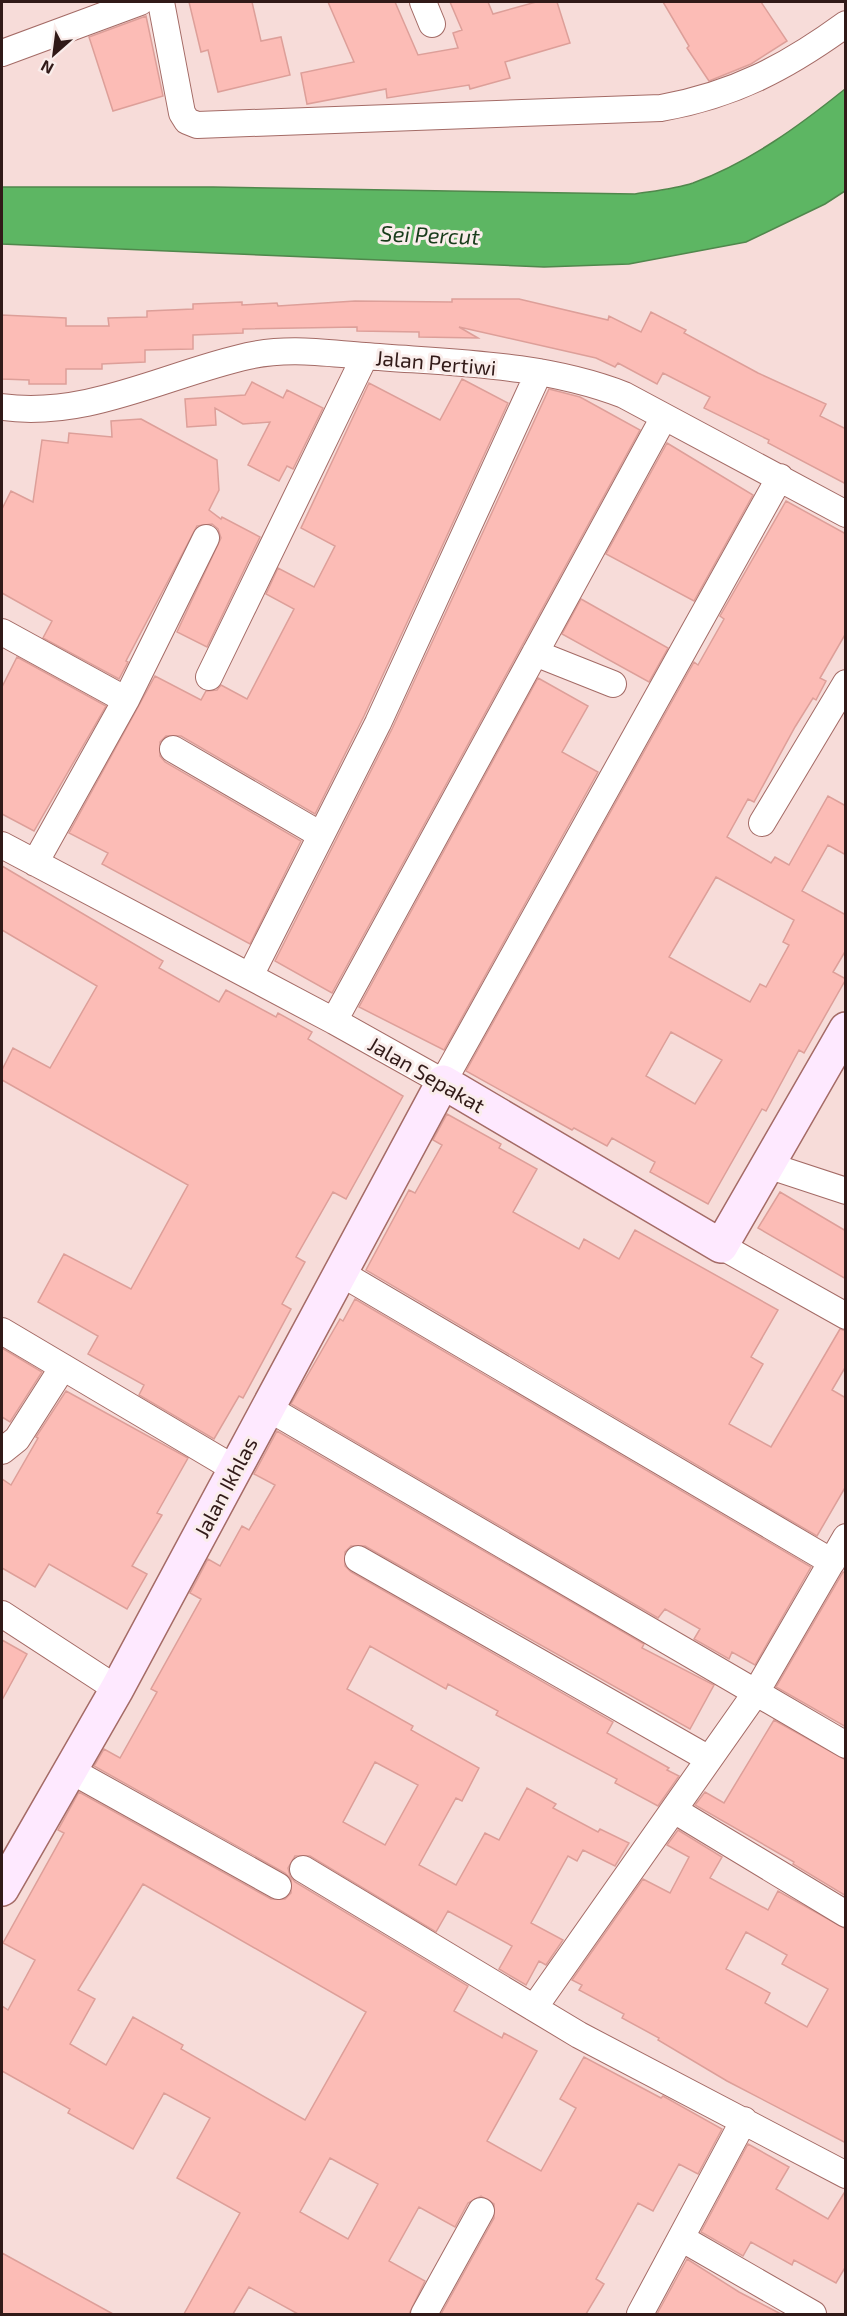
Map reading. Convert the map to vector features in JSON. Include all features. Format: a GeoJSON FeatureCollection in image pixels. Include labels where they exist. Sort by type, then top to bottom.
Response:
{"type":"FeatureCollection","features":[{"type":"Feature","properties":{"kind":"street"},"geometry":{"type":"LineString","coordinates":[[2,52],[140,2]]}},
{"type":"Feature","properties":{"kind":"street"},"geometry":{"type":"LineString","coordinates":[[161,2],[182,113],[187,121],[197,125],[662,108],[710,98],[745,84],[796,56],[846,24]]}},
{"type":"Feature","properties":{"kind":"street","name":"Jalan Pertiwi"},"geometry":{"type":"LineString","coordinates":[[2,407],[64,407],[106,398],[247,356],[283,350],[429,359],[539,372],[604,388],[780,477],[846,514]]}},
{"type":"Feature","properties":{"kind":"street"},"geometry":{"type":"LineString","coordinates":[[209,677],[364,356]]}},
{"type":"Feature","properties":{"kind":"street"},"geometry":{"type":"LineString","coordinates":[[250,976],[378,723],[539,372]]}},
{"type":"Feature","properties":{"kind":"street"},"geometry":{"type":"LineString","coordinates":[[334,1021],[664,417]]}},
{"type":"Feature","properties":{"kind":"street"},"geometry":{"type":"LineString","coordinates":[[443,1082],[780,477]]}},
{"type":"Feature","properties":{"kind":"street"},"geometry":{"type":"LineString","coordinates":[[35,863],[126,700],[206,538]]}},
{"type":"Feature","properties":{"kind":"street"},"geometry":{"type":"LineString","coordinates":[[2,632],[126,700]]}},
{"type":"Feature","properties":{"kind":"street"},"geometry":{"type":"LineString","coordinates":[[535,653],[613,684]]}},
{"type":"Feature","properties":{"kind":"street"},"geometry":{"type":"LineString","coordinates":[[762,823],[846,683]]}},
{"type":"Feature","properties":{"kind":"street"},"geometry":{"type":"LineString","coordinates":[[173,749],[321,835]]}},
{"type":"Feature","properties":{"kind":"street","name":"Jalan Sepakat"},"geometry":{"type":"LineString","coordinates":[[2,845],[334,1021],[846,1316]]}},
{"type":"Feature","properties":{"kind":"street"},"geometry":{"type":"LineString","coordinates":[[722,1246],[846,1029]]}},
{"type":"Feature","properties":{"kind":"street","name":"Jalan Ikhlas"},"geometry":{"type":"LineString","coordinates":[[2,1889],[117,1689],[443,1082]]}},
{"type":"Feature","properties":{"kind":"street"},"geometry":{"type":"LineString","coordinates":[[767,1165],[846,1191]]}},
{"type":"Feature","properties":{"kind":"street"},"geometry":{"type":"LineString","coordinates":[[339,1272],[832,1562]]}},
{"type":"Feature","properties":{"kind":"street"},"geometry":{"type":"LineString","coordinates":[[2,1331],[235,1469]]}},
{"type":"Feature","properties":{"kind":"street"},"geometry":{"type":"LineString","coordinates":[[2,1451],[17,1439],[63,1367]]}},
{"type":"Feature","properties":{"kind":"street"},"geometry":{"type":"LineString","coordinates":[[268,1408],[846,1745]]}},
{"type":"Feature","properties":{"kind":"street"},"geometry":{"type":"LineString","coordinates":[[534,2008],[755,1694],[846,1537]]}},
{"type":"Feature","properties":{"kind":"street"},"geometry":{"type":"LineString","coordinates":[[358,1559],[709,1760]]}},
{"type":"Feature","properties":{"kind":"street"},"geometry":{"type":"LineString","coordinates":[[2,1614],[117,1689]]}},
{"type":"Feature","properties":{"kind":"street"},"geometry":{"type":"LineString","coordinates":[[70,1770],[278,1886]]}},
{"type":"Feature","properties":{"kind":"street"},"geometry":{"type":"LineString","coordinates":[[674,1810],[846,1914]]}},
{"type":"Feature","properties":{"kind":"street"},"geometry":{"type":"LineString","coordinates":[[303,1869],[579,2035],[846,2175]]}},
{"type":"Feature","properties":{"kind":"street"},"geometry":{"type":"LineString","coordinates":[[640,2314],[744,2120]]}},
{"type":"Feature","properties":{"kind":"street"},"geometry":{"type":"LineString","coordinates":[[424,2314],[481,2211]]}},
{"type":"Feature","properties":{"kind":"street"},"geometry":{"type":"LineString","coordinates":[[681,2238],[813,2314]]}},
{"type":"Feature","properties":{"kind":"water","name":"Sei Percut"},"geometry":{"type":"Polygon","coordinates":[[[845,89],[845,191],[825,204],[746,242],[629,264],[544,267],[2,244],[2,187],[213,187],[635,194],[672,188],[693,183],[754,154],[845,89]]]}},
{"type":"Feature","properties":{"kind":"building"},"geometry":{"type":"Polygon","coordinates":[[[189,2],[252,2],[261,41],[281,37],[290,75],[218,92],[208,50],[201,52],[189,2]]]}},
{"type":"Feature","properties":{"kind":"building"},"geometry":{"type":"Polygon","coordinates":[[[328,2],[395,2],[418,55],[458,48],[453,33],[462,30],[450,2],[488,2],[493,14],[536,2],[557,2],[570,43],[505,62],[510,78],[470,89],[469,85],[387,98],[386,89],[307,104],[301,73],[354,62],[328,2]]]}},
{"type":"Feature","properties":{"kind":"building"},"geometry":{"type":"Polygon","coordinates":[[[663,2],[761,2],[787,41],[751,64],[709,81],[687,48],[689,46],[663,2]]]}},
{"type":"Feature","properties":{"kind":"building"},"geometry":{"type":"Polygon","coordinates":[[[146,16],[163,96],[113,111],[89,37],[146,16]]]}},
{"type":"Feature","properties":{"kind":"building"},"geometry":{"type":"Polygon","coordinates":[[[452,299],[519,299],[608,320],[609,316],[641,332],[651,312],[686,330],[684,333],[758,373],[826,404],[820,416],[846,429],[846,484],[768,443],[769,440],[704,408],[710,397],[663,373],[657,384],[618,363],[615,367],[596,358],[459,327],[478,338],[419,337],[419,332],[357,331],[357,327],[243,329],[243,333],[193,335],[193,349],[145,350],[145,362],[102,364],[102,369],[66,369],[66,384],[29,384],[29,380],[2,379],[2,315],[66,318],[66,326],[109,326],[108,318],[147,317],[147,311],[193,309],[193,304],[242,302],[242,305],[277,303],[278,306],[355,301],[452,302],[452,299]]]}},
{"type":"Feature","properties":{"kind":"building"},"geometry":{"type":"Polygon","coordinates":[[[462,379],[508,403],[364,716],[315,814],[181,736],[166,736],[160,742],[160,756],[165,762],[301,841],[250,944],[102,864],[108,853],[69,833],[155,676],[201,700],[206,691],[217,690],[221,685],[247,699],[294,609],[266,594],[278,568],[314,587],[335,546],[301,528],[369,383],[440,420],[462,379]]]}},
{"type":"Feature","properties":{"kind":"building"},"geometry":{"type":"Polygon","coordinates":[[[252,382],[283,398],[287,390],[323,408],[293,469],[287,466],[279,481],[248,465],[270,422],[243,424],[215,408],[216,425],[187,427],[185,399],[245,395],[252,382]]]}},
{"type":"Feature","properties":{"kind":"building"},"geometry":{"type":"Polygon","coordinates":[[[549,389],[580,397],[640,430],[332,993],[275,961],[392,729],[549,389]]]}},
{"type":"Feature","properties":{"kind":"building"},"geometry":{"type":"Polygon","coordinates":[[[141,419],[217,460],[219,490],[209,510],[221,519],[222,517],[260,537],[207,647],[177,632],[221,538],[218,529],[212,524],[197,526],[126,661],[128,662],[119,679],[43,638],[52,621],[2,593],[2,509],[11,491],[33,502],[42,440],[68,443],[69,433],[112,437],[111,421],[141,419]]]}},
{"type":"Feature","properties":{"kind":"building"},"geometry":{"type":"Polygon","coordinates":[[[667,443],[753,495],[694,601],[606,554],[667,443]]]}},
{"type":"Feature","properties":{"kind":"building"},"geometry":{"type":"Polygon","coordinates":[[[786,501],[846,534],[846,633],[820,678],[826,681],[816,700],[813,698],[754,802],[748,799],[727,837],[771,863],[775,857],[789,865],[828,796],[846,806],[846,855],[828,845],[802,891],[846,915],[846,950],[833,972],[846,979],[804,1053],[799,1050],[766,1111],[762,1109],[708,1204],[650,1172],[655,1162],[612,1138],[607,1146],[574,1128],[572,1130],[466,1071],[694,662],[698,665],[724,619],[720,616],[786,501]],[[716,877],[669,957],[750,1002],[760,984],[766,987],[789,945],[783,942],[794,920],[716,877]],[[671,1032],[646,1076],[695,1104],[722,1060],[671,1032]]]}},
{"type":"Feature","properties":{"kind":"building"},"geometry":{"type":"Polygon","coordinates":[[[581,599],[668,648],[649,682],[562,634],[581,599]]]}},
{"type":"Feature","properties":{"kind":"building"},"geometry":{"type":"Polygon","coordinates":[[[17,657],[106,706],[34,831],[2,814],[2,687],[17,657]]]}},
{"type":"Feature","properties":{"kind":"building"},"geometry":{"type":"Polygon","coordinates":[[[538,678],[588,706],[562,752],[598,772],[444,1050],[359,1007],[538,678]]]}},
{"type":"Feature","properties":{"kind":"building"},"geometry":{"type":"Polygon","coordinates":[[[2,866],[163,961],[159,968],[219,1002],[226,990],[276,1017],[278,1013],[312,1032],[308,1039],[403,1096],[346,1199],[333,1192],[296,1257],[305,1262],[282,1304],[291,1309],[243,1398],[239,1396],[214,1439],[139,1395],[144,1385],[88,1354],[98,1336],[38,1302],[64,1254],[131,1289],[188,1185],[2,1080],[2,1070],[13,1048],[50,1068],[97,986],[2,930],[2,866]]]}},
{"type":"Feature","properties":{"kind":"building"},"geometry":{"type":"Polygon","coordinates":[[[447,1114],[501,1144],[499,1148],[537,1169],[513,1212],[579,1249],[584,1239],[619,1259],[635,1230],[778,1310],[751,1357],[763,1364],[729,1424],[771,1447],[840,1329],[846,1331],[846,1366],[832,1390],[846,1398],[846,1486],[817,1536],[366,1270],[409,1190],[415,1193],[442,1145],[433,1140],[447,1114]]]}},
{"type":"Feature","properties":{"kind":"building"},"geometry":{"type":"Polygon","coordinates":[[[780,1192],[846,1231],[846,1279],[758,1228],[780,1192]]]}},
{"type":"Feature","properties":{"kind":"building"},"geometry":{"type":"Polygon","coordinates":[[[355,1299],[811,1567],[755,1665],[732,1652],[729,1659],[694,1639],[700,1629],[665,1609],[658,1618],[291,1404],[340,1319],[343,1321],[355,1299]]]}},
{"type":"Feature","properties":{"kind":"building"},"geometry":{"type":"Polygon","coordinates":[[[2,1348],[42,1372],[10,1422],[2,1417],[2,1348]]]}},
{"type":"Feature","properties":{"kind":"building"},"geometry":{"type":"Polygon","coordinates":[[[66,1391],[188,1458],[157,1513],[162,1515],[132,1566],[147,1574],[127,1609],[49,1564],[35,1587],[2,1568],[2,1479],[11,1485],[38,1438],[36,1437],[66,1391]]]}},
{"type":"Feature","properties":{"kind":"building"},"geometry":{"type":"Polygon","coordinates":[[[277,1431],[644,1644],[642,1648],[714,1685],[690,1729],[365,1546],[351,1546],[345,1552],[345,1566],[351,1572],[613,1722],[607,1733],[679,1776],[658,1806],[615,1783],[617,1779],[496,1715],[498,1711],[448,1684],[446,1689],[370,1646],[347,1689],[413,1726],[411,1730],[479,1768],[462,1801],[456,1798],[419,1865],[456,1885],[485,1833],[499,1840],[527,1788],[556,1804],[553,1808],[598,1832],[600,1829],[629,1843],[615,1866],[583,1850],[577,1861],[568,1856],[531,1923],[563,1940],[546,1965],[539,1961],[526,1985],[499,1969],[512,1946],[448,1911],[436,1932],[310,1856],[295,1856],[288,1868],[295,1882],[468,1986],[454,2011],[502,2038],[504,2033],[537,2051],[487,2141],[541,2171],[576,2108],[560,2099],[584,2057],[661,2098],[663,2096],[722,2129],[698,2174],[679,2164],[653,2211],[638,2203],[596,2279],[604,2284],[586,2314],[441,2314],[494,2218],[494,2204],[481,2196],[468,2203],[455,2227],[419,2207],[389,2261],[425,2281],[409,2314],[298,2314],[249,2287],[233,2314],[184,2314],[240,2213],[177,2178],[210,2118],[164,2093],[133,2149],[68,2113],[70,2109],[2,2071],[2,2006],[8,2010],[35,1960],[3,1943],[64,1833],[58,1830],[79,1792],[271,1899],[285,1899],[291,1893],[291,1879],[285,1873],[94,1766],[104,1749],[120,1758],[157,1692],[151,1689],[201,1599],[190,1593],[208,1559],[220,1566],[242,1526],[249,1530],[275,1485],[254,1474],[277,1431]],[[375,1762],[343,1822],[385,1845],[418,1785],[375,1762]],[[143,1884],[78,1990],[95,1999],[70,2044],[106,2065],[133,2017],[183,2045],[181,2049],[305,2120],[366,2012],[143,1884]],[[330,2158],[300,2212],[348,2239],[378,2184],[330,2158]]]}},
{"type":"Feature","properties":{"kind":"building"},"geometry":{"type":"Polygon","coordinates":[[[843,1572],[846,1573],[846,1727],[776,1687],[843,1572]]]}},
{"type":"Feature","properties":{"kind":"building"},"geometry":{"type":"Polygon","coordinates":[[[2,1640],[27,1654],[2,1700],[2,1640]]]}},
{"type":"Feature","properties":{"kind":"building"},"geometry":{"type":"Polygon","coordinates":[[[774,1720],[846,1760],[846,1896],[793,1864],[794,1862],[695,1805],[705,1792],[724,1803],[774,1720]]]}},
{"type":"Feature","properties":{"kind":"building"},"geometry":{"type":"Polygon","coordinates":[[[678,1830],[722,1857],[710,1878],[768,1910],[778,1891],[846,1929],[846,2143],[727,2081],[658,2040],[659,2038],[622,2018],[624,2014],[579,1990],[582,1985],[572,1980],[643,1879],[670,1893],[689,1857],[667,1845],[678,1830]],[[746,1932],[726,1969],[770,1993],[765,2003],[807,2027],[828,1989],[782,1964],[787,1955],[746,1932]]]}},
{"type":"Feature","properties":{"kind":"building"},"geometry":{"type":"Polygon","coordinates":[[[748,2144],[789,2167],[776,2189],[828,2219],[846,2190],[846,2266],[836,2283],[794,2260],[792,2265],[751,2242],[743,2256],[701,2232],[748,2144]]]}},
{"type":"Feature","properties":{"kind":"building"},"geometry":{"type":"Polygon","coordinates":[[[2,2253],[113,2314],[2,2314],[2,2253]]]}},
{"type":"Feature","properties":{"kind":"building"},"geometry":{"type":"Polygon","coordinates":[[[687,2259],[739,2292],[781,2314],[657,2314],[687,2259]]]}}]}
